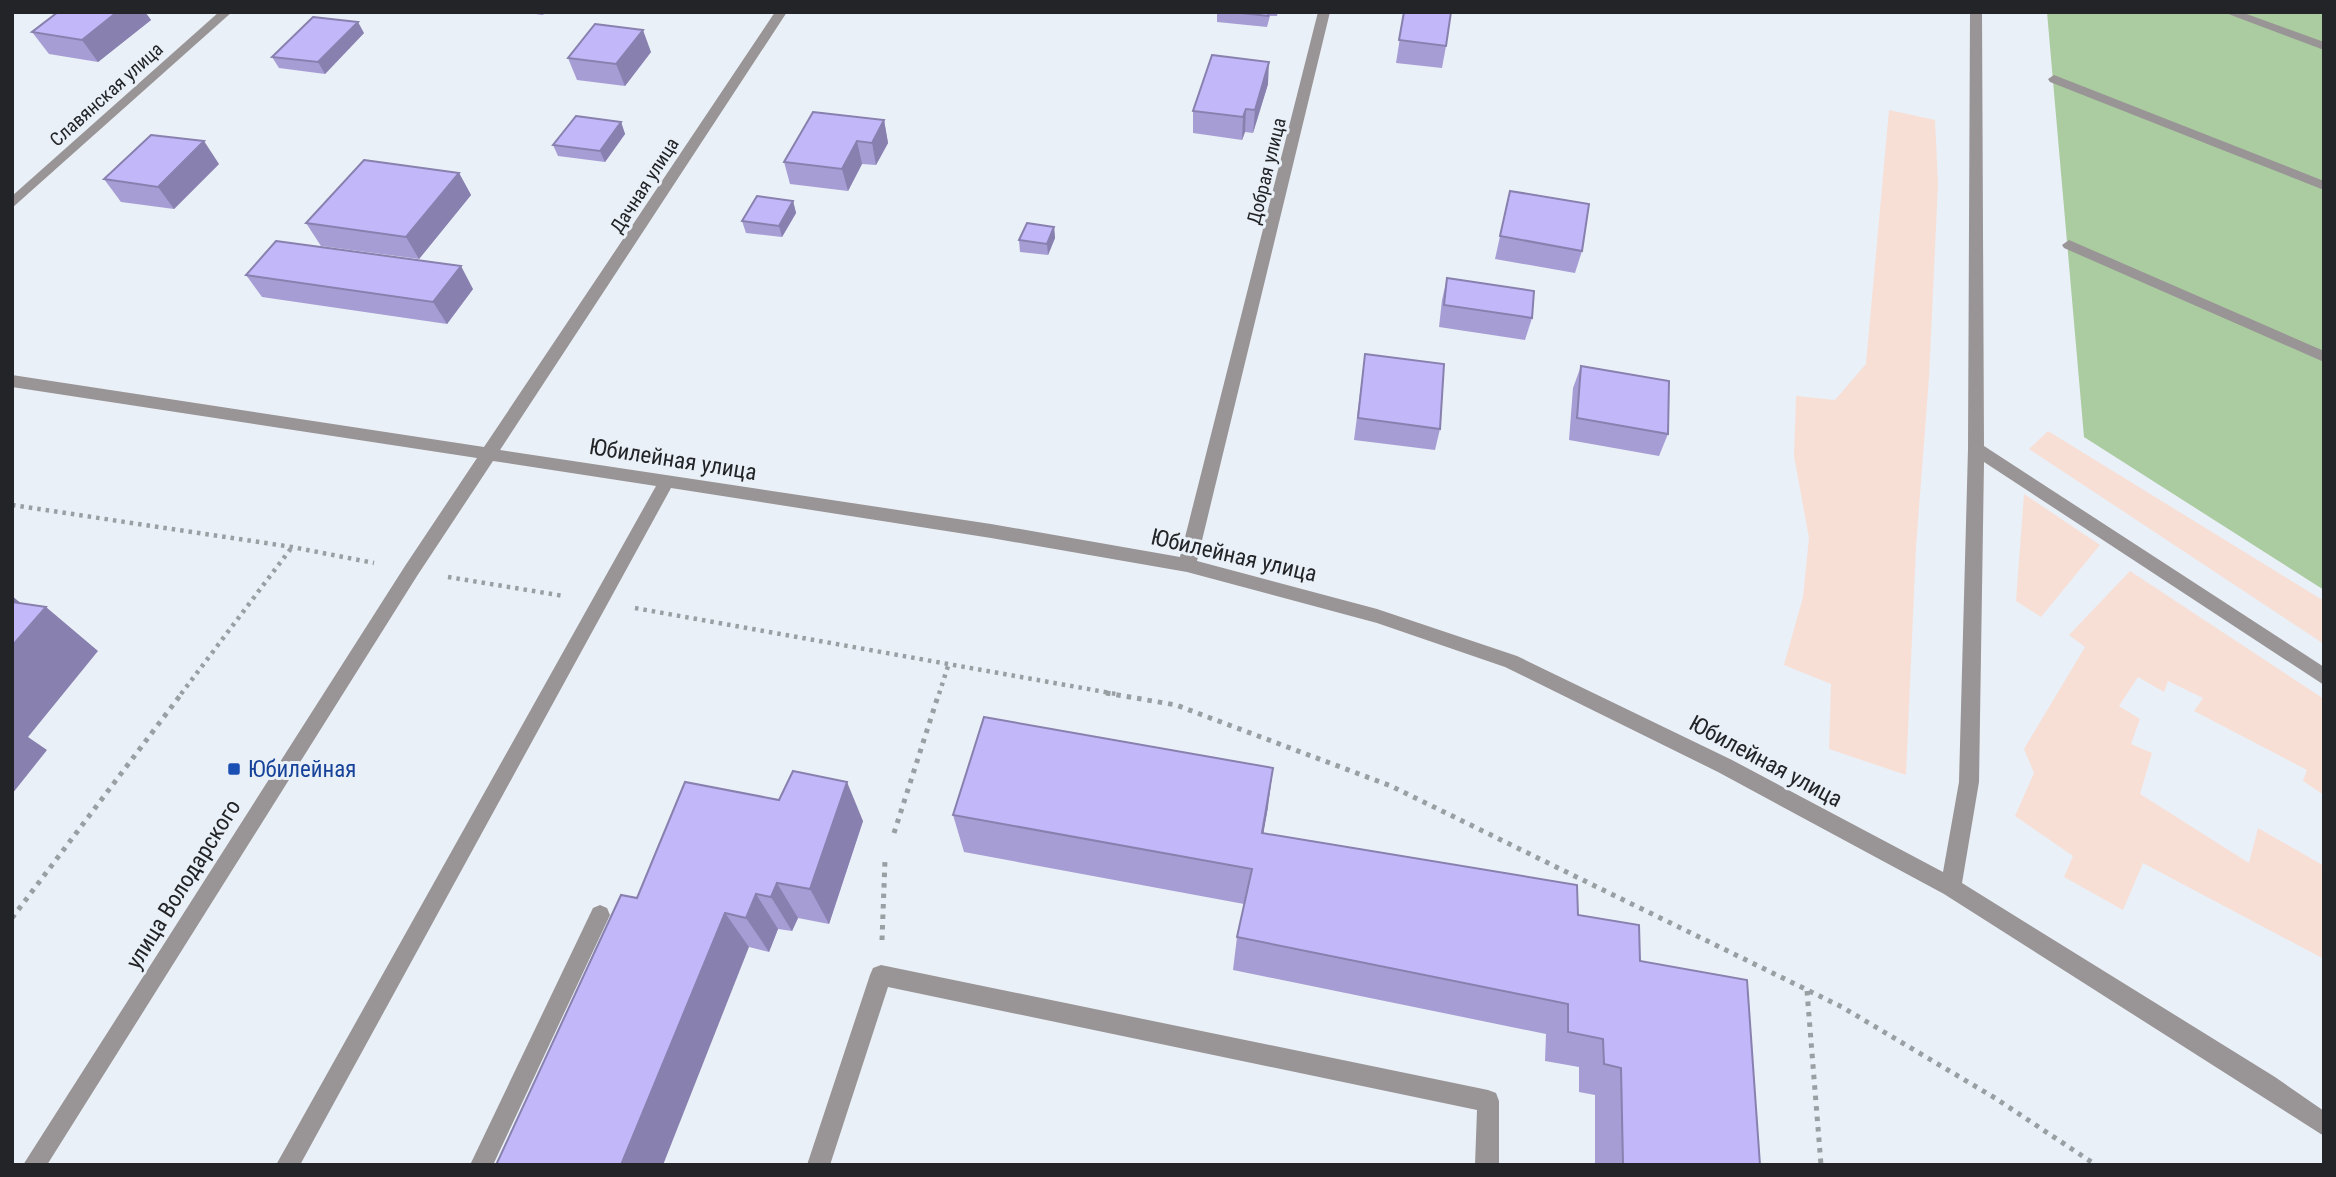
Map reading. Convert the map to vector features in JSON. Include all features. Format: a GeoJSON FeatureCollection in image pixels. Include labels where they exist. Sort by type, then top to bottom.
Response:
{"type":"FeatureCollection","features":[{"type":"Feature","properties":{"kind":"street","name":"Славянская улица"},"geometry":{"type":"LineString","coordinates":[[12,204],[226,12]]}},
{"type":"Feature","properties":{"kind":"street","name":"Дачная улица"},"geometry":{"type":"LineString","coordinates":[[490,455],[781,12]]}},
{"type":"Feature","properties":{"kind":"street","name":"Добрая улица"},"geometry":{"type":"LineString","coordinates":[[1187,565],[1324,12]]}},
{"type":"Feature","properties":{"kind":"street"},"geometry":{"type":"LineString","coordinates":[[1951,887],[1969,782],[1976,449],[1973,109],[1976,12]]}},
{"type":"Feature","properties":{"kind":"street"},"geometry":{"type":"LineString","coordinates":[[2229,12],[2324,46]]}},
{"type":"Feature","properties":{"kind":"street"},"geometry":{"type":"LineString","coordinates":[[2054,79],[2324,186]]}},
{"type":"Feature","properties":{"kind":"street"},"geometry":{"type":"LineString","coordinates":[[2069,244],[2324,357]]}},
{"type":"Feature","properties":{"kind":"street","name":"Юбилейная улица"},"geometry":{"type":"LineString","coordinates":[[12,381],[990,531],[1187,565],[1377,615],[1511,661],[1678,742],[1951,887],[2267,1085],[2324,1125]]}},
{"type":"Feature","properties":{"kind":"street"},"geometry":{"type":"LineString","coordinates":[[1976,449],[2324,677]]}},
{"type":"Feature","properties":{"kind":"street","name":"улица Володарского"},"geometry":{"type":"LineString","coordinates":[[34,1165],[411,571],[490,455]]}},
{"type":"Feature","properties":{"kind":"street"},"geometry":{"type":"LineString","coordinates":[[287,1165],[598,601],[666,483]]}},
{"type":"Feature","properties":{"kind":"street"},"geometry":{"type":"LineString","coordinates":[[481,1165],[600,915]]}},
{"type":"Feature","properties":{"kind":"street"},"geometry":{"type":"LineString","coordinates":[[818,1165],[881,975],[1488,1101],[1487,1165]]}},
{"type":"Feature","properties":{"kind":"path"},"geometry":{"type":"LineString","coordinates":[[12,505],[292,547],[411,571],[598,601],[1176,705],[1379,781],[1842,1007],[1995,1098],[2096,1165]]}},
{"type":"Feature","properties":{"kind":"path"},"geometry":{"type":"LineString","coordinates":[[12,918],[292,547]]}},
{"type":"Feature","properties":{"kind":"path"},"geometry":{"type":"LineString","coordinates":[[894,832],[950,663]]}},
{"type":"Feature","properties":{"kind":"path"},"geometry":{"type":"LineString","coordinates":[[881,975],[885,860]]}},
{"type":"Feature","properties":{"kind":"path"},"geometry":{"type":"LineString","coordinates":[[1807,991],[1821,1165]]}},
{"type":"Feature","properties":{"kind":"shaded area"},"geometry":{"type":"Polygon","coordinates":[[[1889,110],[1935,120],[1938,184],[1929,377],[1916,547],[1906,775],[1829,749],[1831,684],[1784,665],[1803,597],[1809,538],[1794,456],[1796,396],[1835,400],[1866,364],[1889,110]]]}},
{"type":"Feature","properties":{"kind":"shaded area"},"geometry":{"type":"Polygon","coordinates":[[[2048,431],[2324,601],[2324,644],[2029,449],[2048,431]]]}},
{"type":"Feature","properties":{"kind":"shaded area"},"geometry":{"type":"Polygon","coordinates":[[[2024,494],[2100,545],[2041,617],[2016,601],[2024,494]]]}},
{"type":"Feature","properties":{"kind":"shaded area"},"geometry":{"type":"Polygon","coordinates":[[[2130,571],[2324,699],[2324,795],[2303,781],[2307,770],[2194,711],[2203,698],[2168,681],[2164,692],[2138,677],[2119,706],[2140,719],[2131,744],[2152,753],[2140,794],[2249,863],[2258,828],[2324,866],[2324,959],[2143,863],[2123,910],[2064,877],[2073,856],[2015,816],[2034,773],[2024,749],[2085,647],[2069,635],[2130,571]]]}},
{"type":"Feature","properties":{"kind":"green space"},"geometry":{"type":"Polygon","coordinates":[[[2047,12],[2324,12],[2324,590],[2084,437],[2047,12]]]}},
{"type":"Feature","properties":{"kind":"building"},"geometry":{"type":"Polygon","coordinates":[[[58,12],[117,12],[82,40],[32,32],[58,12]]]}},
{"type":"Feature","properties":{"kind":"building"},"geometry":{"type":"Polygon","coordinates":[[[1232,12],[1269,12],[1268,16],[1232,12]]]}},
{"type":"Feature","properties":{"kind":"building"},"geometry":{"type":"Polygon","coordinates":[[[1404,12],[1451,12],[1446,46],[1399,40],[1404,12]]]}},
{"type":"Feature","properties":{"kind":"building"},"geometry":{"type":"Polygon","coordinates":[[[313,17],[358,22],[318,62],[272,57],[313,17]]]}},
{"type":"Feature","properties":{"kind":"building"},"geometry":{"type":"Polygon","coordinates":[[[595,24],[643,30],[616,64],[568,58],[595,24]]]}},
{"type":"Feature","properties":{"kind":"building"},"geometry":{"type":"Polygon","coordinates":[[[1212,55],[1269,62],[1255,110],[1246,109],[1243,117],[1193,111],[1212,55]]]}},
{"type":"Feature","properties":{"kind":"building"},"geometry":{"type":"Polygon","coordinates":[[[813,112],[884,120],[872,143],[857,141],[842,169],[784,162],[813,112]]]}},
{"type":"Feature","properties":{"kind":"building"},"geometry":{"type":"Polygon","coordinates":[[[576,116],[621,122],[600,151],[553,145],[576,116]]]}},
{"type":"Feature","properties":{"kind":"building"},"geometry":{"type":"Polygon","coordinates":[[[151,135],[204,141],[158,187],[104,179],[151,135]]]}},
{"type":"Feature","properties":{"kind":"building"},"geometry":{"type":"Polygon","coordinates":[[[364,160],[459,173],[406,237],[306,223],[364,160]]]}},
{"type":"Feature","properties":{"kind":"building"},"geometry":{"type":"Polygon","coordinates":[[[1510,191],[1589,204],[1582,251],[1500,236],[1510,191]]]}},
{"type":"Feature","properties":{"kind":"building"},"geometry":{"type":"Polygon","coordinates":[[[757,196],[793,201],[779,226],[742,221],[757,196]]]}},
{"type":"Feature","properties":{"kind":"building"},"geometry":{"type":"Polygon","coordinates":[[[1027,223],[1054,227],[1047,244],[1019,240],[1027,223]]]}},
{"type":"Feature","properties":{"kind":"building"},"geometry":{"type":"Polygon","coordinates":[[[276,241],[461,266],[433,302],[246,275],[276,241]]]}},
{"type":"Feature","properties":{"kind":"building"},"geometry":{"type":"Polygon","coordinates":[[[1447,278],[1534,291],[1532,318],[1444,305],[1447,278]]]}},
{"type":"Feature","properties":{"kind":"building"},"geometry":{"type":"Polygon","coordinates":[[[1365,354],[1444,364],[1440,429],[1358,418],[1365,354]]]}},
{"type":"Feature","properties":{"kind":"building"},"geometry":{"type":"Polygon","coordinates":[[[1581,366],[1669,381],[1668,434],[1577,418],[1581,366]]]}},
{"type":"Feature","properties":{"kind":"building"},"geometry":{"type":"Polygon","coordinates":[[[12,602],[46,607],[12,646],[12,602]]]}},
{"type":"Feature","properties":{"kind":"building"},"geometry":{"type":"Polygon","coordinates":[[[984,717],[1273,768],[1262,833],[1577,885],[1578,915],[1639,925],[1640,961],[1747,980],[1760,1165],[1623,1165],[1621,1068],[1604,1064],[1603,1039],[1568,1032],[1568,1004],[1237,937],[1252,869],[953,815],[984,717]]]}},
{"type":"Feature","properties":{"kind":"building"},"geometry":{"type":"Polygon","coordinates":[[[793,771],[847,782],[810,889],[777,883],[771,897],[756,894],[746,918],[725,913],[621,1165],[496,1165],[621,895],[637,898],[685,782],[779,800],[793,771]]]}},
{"type":"Feature","properties":{"kind":"place","name":"Юбилейная"},"geometry":{"type":"Point","coordinates":[234,769]}}]}
